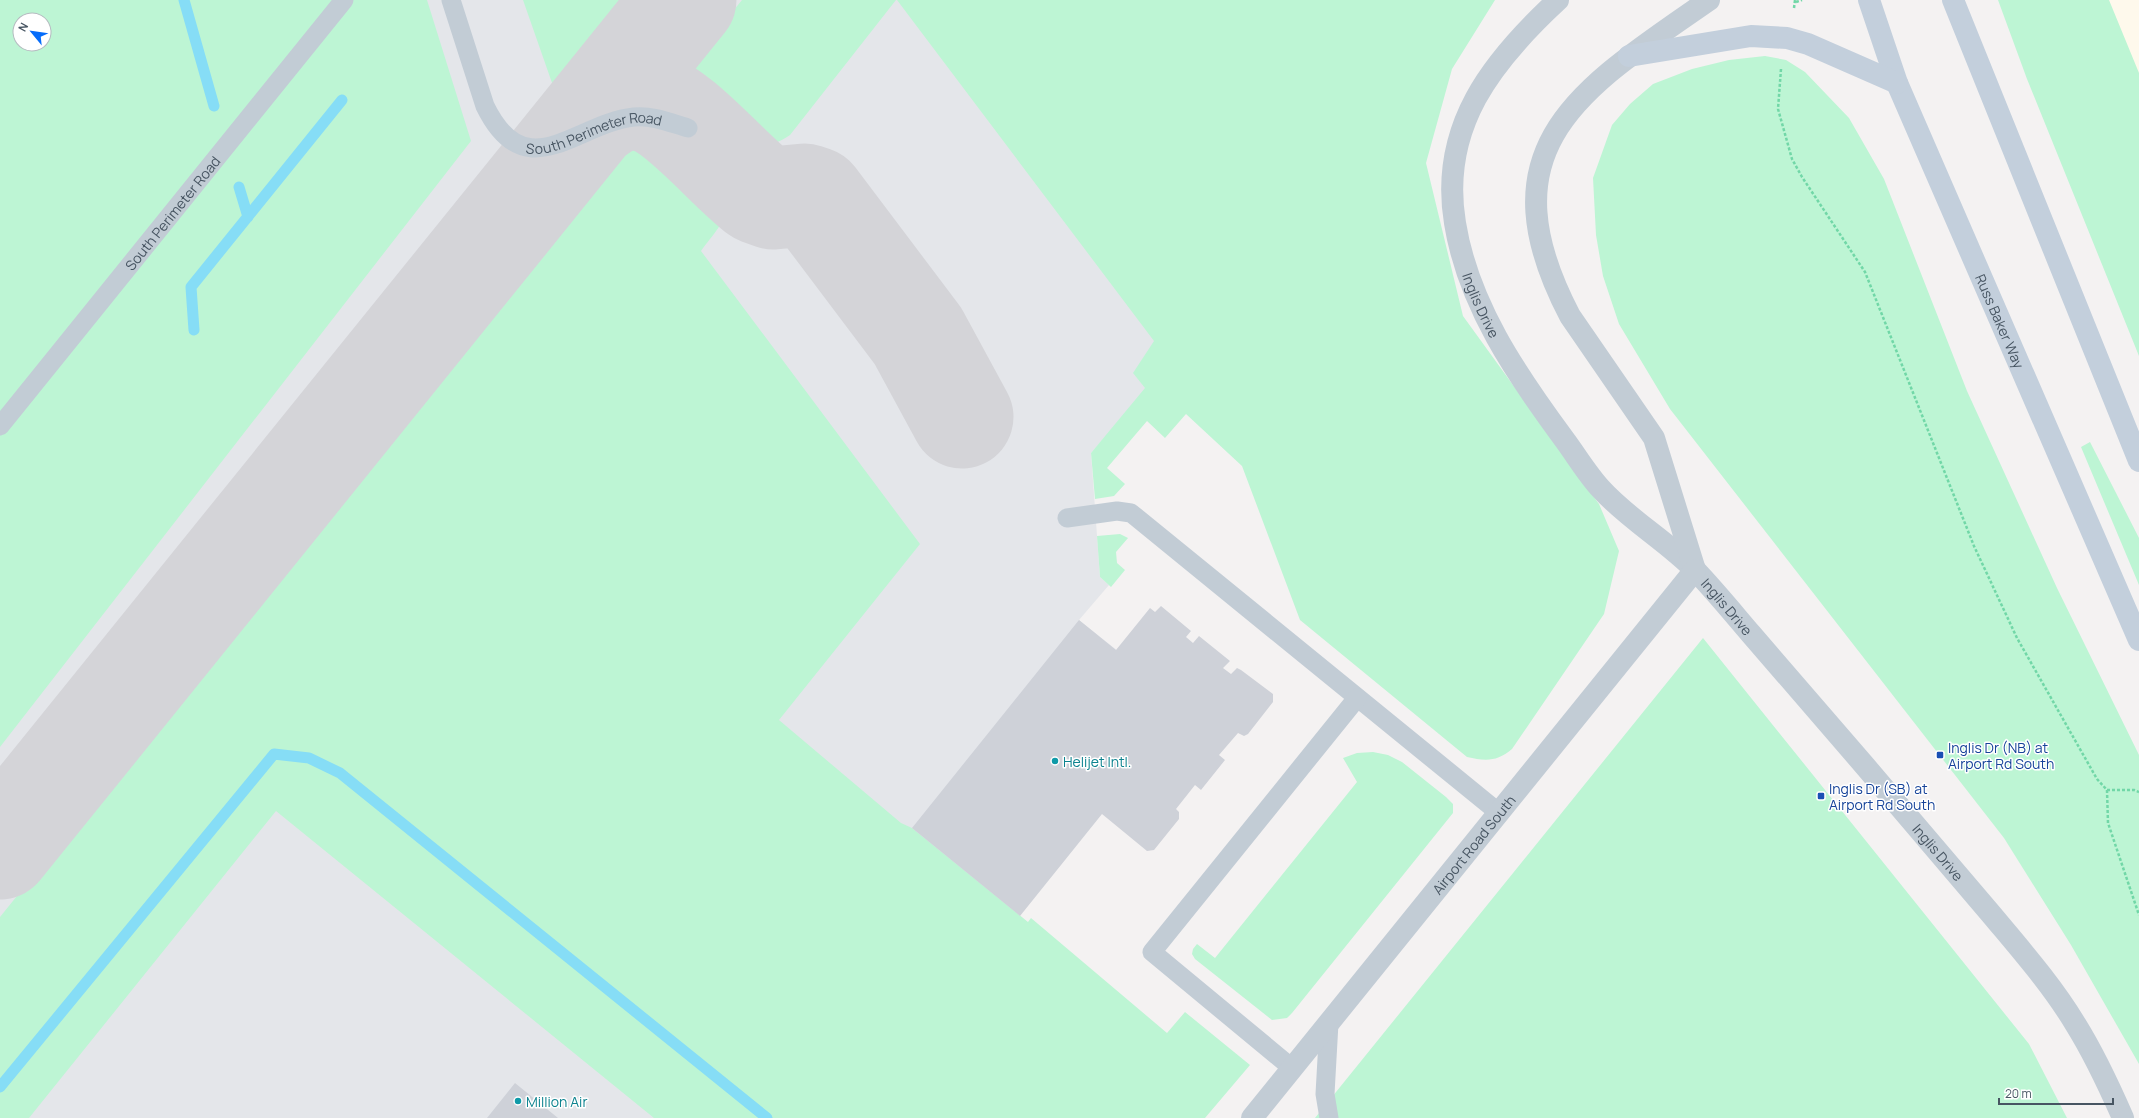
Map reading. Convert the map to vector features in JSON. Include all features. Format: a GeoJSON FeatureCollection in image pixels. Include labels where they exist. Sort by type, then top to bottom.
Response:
{"type":"FeatureCollection","features":[{"type":"Feature","properties":{"kind":"main road","name":"Russ Baker Way"},"geometry":{"type":"LineString","coordinates":[[1869,0],[1897,83],[2139,640]]}},
{"type":"Feature","properties":{"kind":"main road"},"geometry":{"type":"LineString","coordinates":[[1953,0],[2139,460]]}},
{"type":"Feature","properties":{"kind":"main road"},"geometry":{"type":"LineString","coordinates":[[1629,56],[1751,36],[1787,38],[1808,44],[1897,83]]}},
{"type":"Feature","properties":{"kind":"street","name":"Inglis Drive"},"geometry":{"type":"LineString","coordinates":[[1558,0],[1531,25],[1502,57],[1477,94],[1465,124],[1456,155],[1452,186],[1454,222],[1463,257],[1478,300],[1499,342],[1523,384],[1601,489],[1695,570],[1920,829],[2032,963],[2075,1023],[2105,1078],[2123,1118]]}},
{"type":"Feature","properties":{"kind":"street","name":"Inglis Drive"},"geometry":{"type":"LineString","coordinates":[[1695,570],[1654,438],[1570,316],[1559,295],[1545,258],[1536,216],[1536,185],[1543,158],[1554,132],[1569,111],[1592,86],[1629,56],[1709,0]]}},
{"type":"Feature","properties":{"kind":"street","name":"Airport Road South"},"geometry":{"type":"LineString","coordinates":[[1252,1118],[1695,570]]}},
{"type":"Feature","properties":{"kind":"lane","name":"South Perimeter Road"},"geometry":{"type":"LineString","coordinates":[[0,426],[344,0]]}},
{"type":"Feature","properties":{"kind":"lane","name":"South Perimeter Road"},"geometry":{"type":"LineString","coordinates":[[451,0],[485,106],[491,119],[500,130],[516,143],[525,147],[545,147],[634,117],[661,120],[688,128]]}},
{"type":"Feature","properties":{"kind":"lane"},"geometry":{"type":"LineString","coordinates":[[1067,518],[1117,511],[1131,513],[1498,812]]}},
{"type":"Feature","properties":{"kind":"lane"},"geometry":{"type":"LineString","coordinates":[[1292,1068],[1152,952],[1357,698]]}},
{"type":"Feature","properties":{"kind":"lane"},"geometry":{"type":"LineString","coordinates":[[1329,1023],[1325,1094],[1329,1118]]}},
{"type":"Feature","properties":{"kind":"path"},"geometry":{"type":"LineString","coordinates":[[1796,2],[1802,0]]}},
{"type":"Feature","properties":{"kind":"path"},"geometry":{"type":"LineString","coordinates":[[1782,65],[1778,109],[1792,159],[1802,177],[1865,272],[1977,553],[2017,638],[2097,779],[2107,790],[2108,823],[2139,915]]}},
{"type":"Feature","properties":{"kind":"path"},"geometry":{"type":"LineString","coordinates":[[2107,790],[2134,790],[2139,792]]}},
{"type":"Feature","properties":{"kind":"shaded area"},"geometry":{"type":"Polygon","coordinates":[[[0,0],[1419,0],[1362,144],[1091,453],[1100,577],[1109,585],[1079,620],[1188,707],[847,1118],[0,1118],[0,0]]]}},
{"type":"Feature","properties":{"kind":"shaded area"},"geometry":{"type":"Polygon","coordinates":[[[2102,0],[2139,0],[2139,87],[2102,0]]]}},
{"type":"Feature","properties":{"kind":"green space"},"geometry":{"type":"Polygon","coordinates":[[[0,0],[427,0],[471,141],[0,747],[0,0]]]}},
{"type":"Feature","properties":{"kind":"green space"},"geometry":{"type":"Polygon","coordinates":[[[523,0],[634,0],[558,100],[523,0]]]}},
{"type":"Feature","properties":{"kind":"green space"},"geometry":{"type":"Polygon","coordinates":[[[742,0],[896,0],[790,135],[776,143],[766,146],[755,146],[746,144],[741,140],[714,112],[698,84],[690,64],[742,0]]]}},
{"type":"Feature","properties":{"kind":"green space"},"geometry":{"type":"Polygon","coordinates":[[[897,0],[1495,0],[1452,69],[1426,163],[1463,316],[1599,504],[1619,551],[1604,614],[1512,749],[1501,756],[1491,759],[1485,760],[1467,757],[1300,620],[1242,466],[1186,414],[1165,438],[1147,421],[1107,468],[1125,484],[1114,496],[1095,499],[1091,453],[1145,388],[1133,373],[1154,341],[897,0]]]}},
{"type":"Feature","properties":{"kind":"green space"},"geometry":{"type":"Polygon","coordinates":[[[1998,0],[2109,0],[2139,73],[2139,356],[2027,79],[1998,0]]]}},
{"type":"Feature","properties":{"kind":"green space"},"geometry":{"type":"Polygon","coordinates":[[[1765,56],[1786,60],[1805,72],[1849,118],[1884,179],[1967,391],[2057,588],[2139,755],[2139,1064],[2071,945],[2004,838],[1670,409],[1619,324],[1603,276],[1596,235],[1593,178],[1612,125],[1630,104],[1653,84],[1692,69],[1729,60],[1765,56]]]}},
{"type":"Feature","properties":{"kind":"green space"},"geometry":{"type":"Polygon","coordinates":[[[637,140],[659,145],[727,194],[727,210],[724,218],[716,232],[701,251],[920,544],[779,720],[901,823],[912,828],[1028,922],[1031,918],[1167,1033],[1185,1012],[1250,1065],[1205,1118],[654,1118],[276,811],[29,1118],[0,1118],[0,917],[626,142],[637,140]]]}},
{"type":"Feature","properties":{"kind":"green space"},"geometry":{"type":"Polygon","coordinates":[[[2090,442],[2139,538],[2139,585],[2081,447],[2090,442]]]}},
{"type":"Feature","properties":{"kind":"green space"},"geometry":{"type":"Polygon","coordinates":[[[1120,534],[1128,538],[1116,552],[1117,563],[1125,570],[1111,587],[1100,577],[1097,536],[1120,534]]]}},
{"type":"Feature","properties":{"kind":"green space"},"geometry":{"type":"Polygon","coordinates":[[[1703,638],[2029,1044],[2067,1118],[1315,1118],[1703,638]]]}},
{"type":"Feature","properties":{"kind":"green space"},"geometry":{"type":"Polygon","coordinates":[[[1373,752],[1388,755],[1402,762],[1453,804],[1453,813],[1292,1013],[1287,1018],[1272,1020],[1195,959],[1192,954],[1193,949],[1197,944],[1215,958],[1357,782],[1343,758],[1357,753],[1373,752]]]}},
{"type":"Feature","properties":{"kind":"building","name":"Helijet Intl."},"geometry":{"type":"Polygon","coordinates":[[[1161,606],[1191,631],[1186,637],[1193,643],[1199,636],[1230,661],[1223,668],[1231,674],[1237,668],[1241,670],[1273,694],[1273,702],[1248,734],[1244,736],[1238,733],[1219,755],[1225,760],[1201,790],[1195,785],[1176,809],[1179,812],[1179,819],[1154,850],[1147,851],[1102,814],[1020,916],[912,828],[1079,620],[1116,650],[1150,608],[1155,612],[1161,606]]]}},
{"type":"Feature","properties":{"kind":"building","name":"Million Air"},"geometry":{"type":"Polygon","coordinates":[[[515,1083],[558,1118],[487,1118],[515,1083]]]}},
{"type":"Feature","properties":{"kind":"waterway"},"geometry":{"type":"LineString","coordinates":[[184,0],[214,106]]}},
{"type":"Feature","properties":{"kind":"waterway"},"geometry":{"type":"LineString","coordinates":[[194,330],[191,287],[342,100]]}},
{"type":"Feature","properties":{"kind":"waterway"},"geometry":{"type":"LineString","coordinates":[[239,187],[248,217]]}},
{"type":"Feature","properties":{"kind":"waterway"},"geometry":{"type":"LineString","coordinates":[[0,1087],[274,754],[309,758],[340,773],[767,1118]]}},
{"type":"Feature","properties":{"kind":"taxiway"},"geometry":{"type":"LineString","coordinates":[[0,848],[685,0]]}},
{"type":"Feature","properties":{"kind":"taxiway"},"geometry":{"type":"LineString","coordinates":[[589,119],[607,106],[621,100],[644,100],[673,115],[688,127],[759,193],[773,198],[805,195],[814,198],[918,336],[962,417]]}},
{"type":"Feature","properties":{"kind":"place","name":"Inglis Dr (NB) at Airport Rd South"},"geometry":{"type":"Point","coordinates":[1940,755]}},
{"type":"Feature","properties":{"kind":"place","name":"Helijet Intl."},"geometry":{"type":"Point","coordinates":[1055,761]}},
{"type":"Feature","properties":{"kind":"place","name":"Inglis Dr (SB) at Airport Rd South"},"geometry":{"type":"Point","coordinates":[1821,796]}},
{"type":"Feature","properties":{"kind":"place","name":"Million Air"},"geometry":{"type":"Point","coordinates":[518,1101]}}]}
